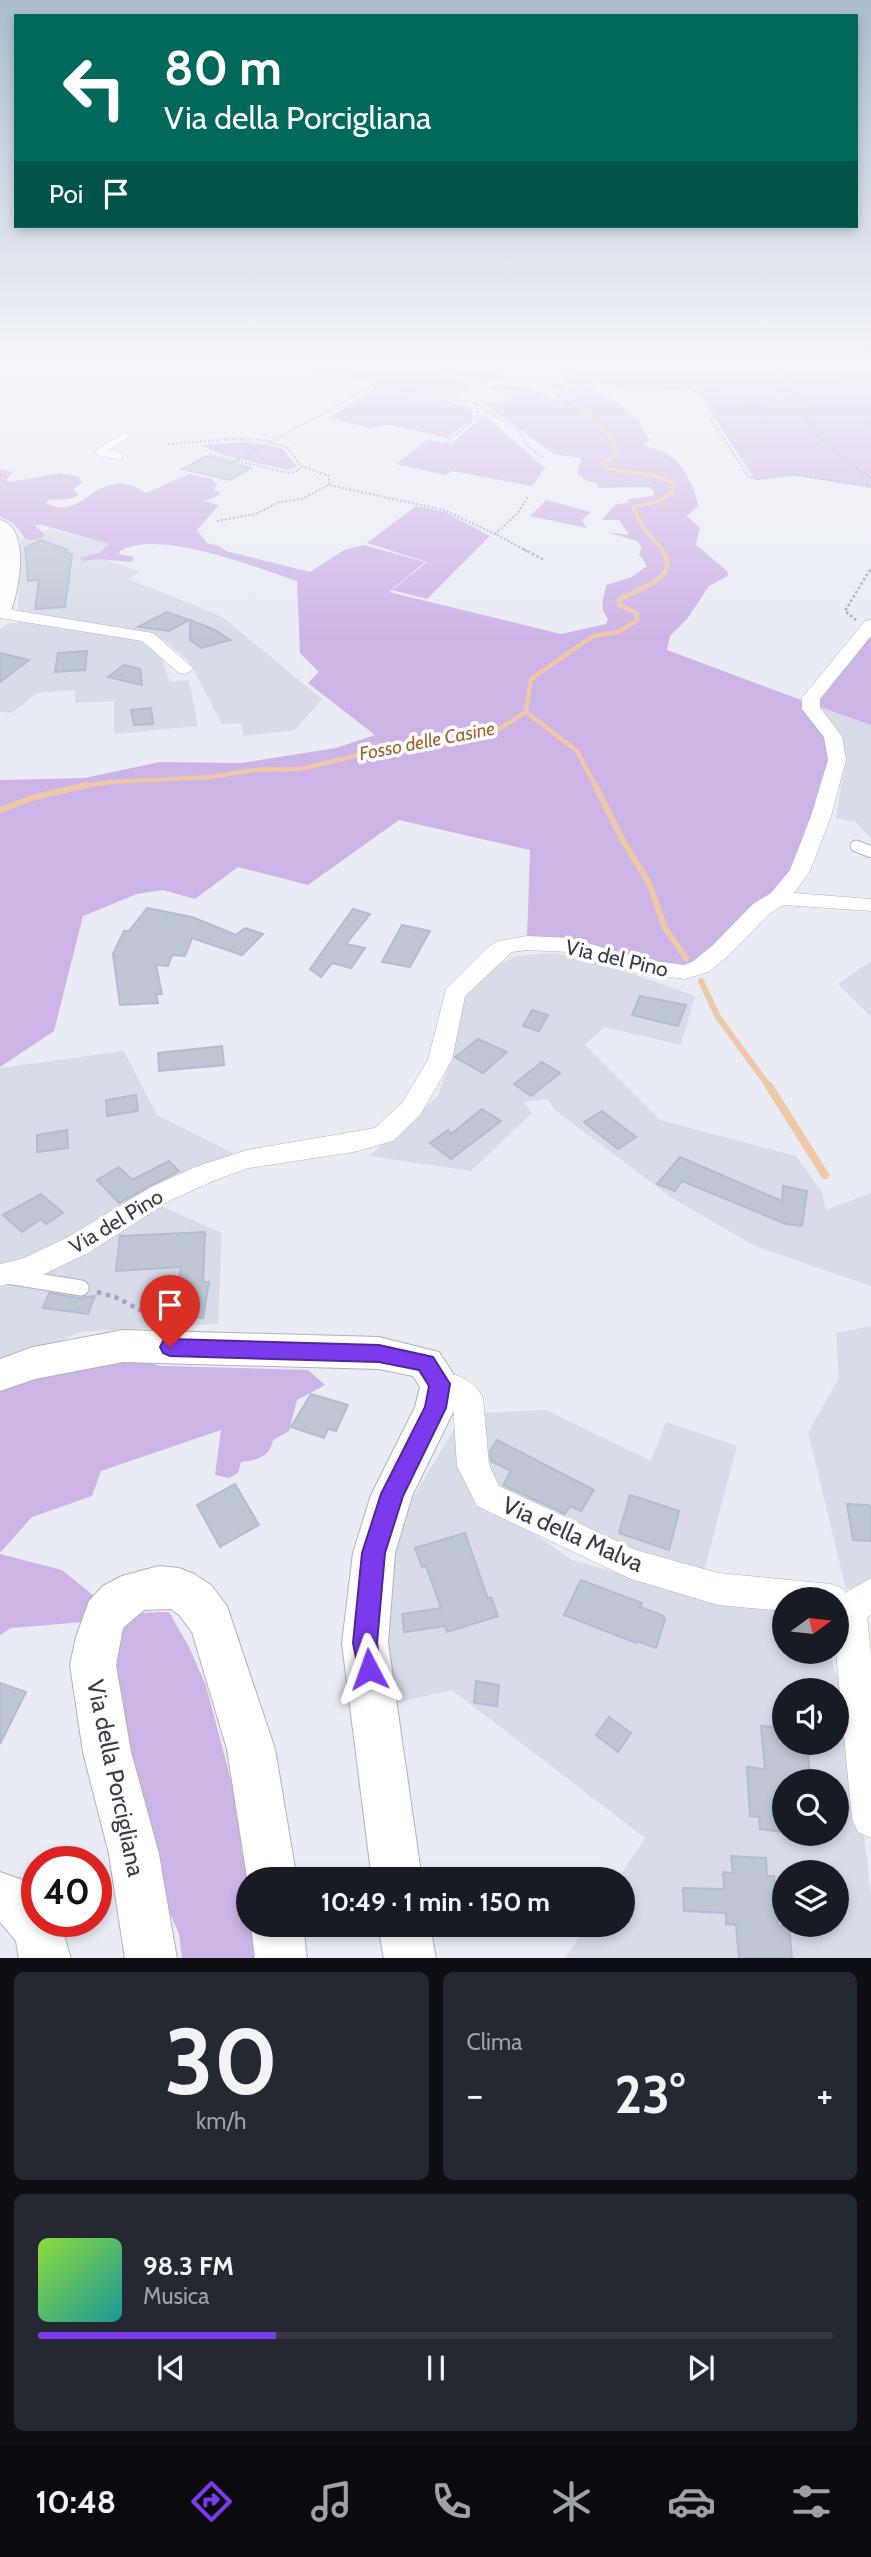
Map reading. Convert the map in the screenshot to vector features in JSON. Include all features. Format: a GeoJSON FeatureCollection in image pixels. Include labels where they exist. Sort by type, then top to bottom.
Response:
{"type":"FeatureCollection","features":[{"type":"Feature","properties":{"kind":"street"},"geometry":{"type":"LineString","coordinates":[[0,526],[5,530],[10,552],[6,598],[0,612],[147,637],[185,669]]}},
{"type":"Feature","properties":{"kind":"street","name":"Via del Pino"},"geometry":{"type":"LineString","coordinates":[[0,1275],[30,1268],[78,1245],[160,1194],[247,1158],[354,1143],[384,1135],[411,1109],[440,1060],[454,994],[495,953],[506,946],[527,943],[571,945],[636,966],[685,972],[700,967],[720,951],[761,909],[779,898],[800,871],[832,785],[837,761],[833,736],[811,709],[811,698],[871,626]]}},
{"type":"Feature","properties":{"kind":"street"},"geometry":{"type":"LineString","coordinates":[[779,898],[871,905]]}},
{"type":"Feature","properties":{"kind":"street"},"geometry":{"type":"LineString","coordinates":[[0,1375],[33,1363],[123,1346],[379,1353],[425,1363],[440,1384],[435,1408],[392,1494],[374,1553],[365,1643],[395,1867]]}},
{"type":"Feature","properties":{"kind":"street","name":"Via della Malva"},"geometry":{"type":"LineString","coordinates":[[440,1384],[455,1387],[468,1398],[473,1466],[488,1496],[631,1564],[718,1589],[772,1594]]}},
{"type":"Feature","properties":{"kind":"street","name":"Via della Porcigliana"},"geometry":{"type":"LineString","coordinates":[[151,1958],[134,1854],[107,1752],[93,1665],[98,1637],[106,1616],[119,1601],[137,1591],[159,1587],[179,1589],[195,1600],[211,1621],[251,1749],[270,1867]]}},
{"type":"Feature","properties":{"kind":"street","name":"Via della Malva"},"geometry":{"type":"LineString","coordinates":[[849,1620],[871,1819]]}},
{"type":"Feature","properties":{"kind":"street"},"geometry":{"type":"LineString","coordinates":[[0,1897],[16,1901],[32,1920],[45,1947],[45,1958]]}},
{"type":"Feature","properties":{"kind":"street"},"geometry":{"type":"LineString","coordinates":[[278,1937],[281,1958]]}},
{"type":"Feature","properties":{"kind":"street"},"geometry":{"type":"LineString","coordinates":[[406,1937],[410,1958]]}},
{"type":"Feature","properties":{"kind":"lane"},"geometry":{"type":"LineString","coordinates":[[856,846],[871,852]]}},
{"type":"Feature","properties":{"kind":"lane"},"geometry":{"type":"LineString","coordinates":[[0,1275],[81,1288]]}},
{"type":"Feature","properties":{"kind":"path"},"geometry":{"type":"LineString","coordinates":[[215,455],[288,472],[298,471],[301,466]]}},
{"type":"Feature","properties":{"kind":"path"},"geometry":{"type":"LineString","coordinates":[[228,465],[247,455]]}},
{"type":"Feature","properties":{"kind":"path"},"geometry":{"type":"LineString","coordinates":[[293,455],[301,466],[329,476],[329,485]]}},
{"type":"Feature","properties":{"kind":"path"},"geometry":{"type":"LineString","coordinates":[[540,455],[544,458]]}},
{"type":"Feature","properties":{"kind":"path"},"geometry":{"type":"LineString","coordinates":[[735,455],[749,477],[797,475],[871,487]]}},
{"type":"Feature","properties":{"kind":"path"},"geometry":{"type":"LineString","coordinates":[[840,455],[871,478]]}},
{"type":"Feature","properties":{"kind":"path"},"geometry":{"type":"LineString","coordinates":[[217,521],[256,514],[279,502],[302,499],[329,485],[444,510],[544,560]]}},
{"type":"Feature","properties":{"kind":"path"},"geometry":{"type":"LineString","coordinates":[[495,534],[518,513],[528,496]]}},
{"type":"Feature","properties":{"kind":"path"},"geometry":{"type":"LineString","coordinates":[[871,568],[845,611],[857,621],[871,626]]}},
{"type":"Feature","properties":{"kind":"path"},"geometry":{"type":"LineString","coordinates":[[81,1288],[116,1297],[153,1315],[168,1327]]}},
{"type":"Feature","properties":{"kind":"shaded area"},"geometry":{"type":"Polygon","coordinates":[[[288,455],[297,467],[287,470],[226,456],[288,455]]]}},
{"type":"Feature","properties":{"kind":"shaded area"},"geometry":{"type":"Polygon","coordinates":[[[407,455],[530,455],[545,468],[532,486],[452,471],[445,475],[396,464],[407,455]]]}},
{"type":"Feature","properties":{"kind":"shaded area"},"geometry":{"type":"Polygon","coordinates":[[[564,455],[669,455],[680,465],[697,500],[698,506],[687,516],[700,528],[696,545],[727,571],[728,576],[709,586],[687,619],[670,636],[667,650],[801,700],[804,710],[822,729],[830,757],[794,870],[701,962],[686,967],[669,966],[527,939],[530,850],[399,820],[308,885],[238,867],[195,899],[163,890],[137,894],[83,916],[54,1031],[0,1067],[0,780],[84,778],[160,762],[241,763],[336,748],[375,735],[308,683],[319,672],[300,653],[297,581],[207,552],[157,544],[137,545],[120,551],[119,554],[134,557],[132,562],[99,559],[84,561],[80,558],[99,553],[109,544],[42,525],[35,525],[45,535],[42,538],[27,540],[12,523],[0,517],[0,469],[13,472],[6,480],[10,482],[61,473],[79,477],[82,482],[73,490],[79,495],[69,499],[48,500],[46,503],[59,507],[71,506],[115,484],[129,485],[146,493],[189,474],[212,479],[217,484],[214,490],[220,492],[219,496],[203,501],[219,505],[197,530],[207,543],[226,551],[310,572],[344,550],[364,545],[425,562],[389,592],[561,634],[606,624],[608,619],[602,606],[606,585],[632,577],[647,566],[639,554],[642,548],[637,541],[607,532],[629,535],[619,520],[602,520],[616,504],[628,503],[629,499],[653,496],[654,491],[649,487],[598,488],[597,483],[587,481],[577,473],[582,458],[564,455]]]}},
{"type":"Feature","properties":{"kind":"shaded area"},"geometry":{"type":"Polygon","coordinates":[[[739,455],[871,455],[871,487],[789,475],[755,480],[739,455]]]}},
{"type":"Feature","properties":{"kind":"shaded area"},"geometry":{"type":"Polygon","coordinates":[[[546,500],[591,512],[582,520],[587,528],[530,516],[546,500]]]}},
{"type":"Feature","properties":{"kind":"shaded area"},"geometry":{"type":"Polygon","coordinates":[[[416,506],[445,512],[490,536],[427,599],[392,590],[427,562],[367,543],[416,506]]]}},
{"type":"Feature","properties":{"kind":"shaded area"},"geometry":{"type":"Polygon","coordinates":[[[49,529],[113,545],[95,556],[140,572],[128,579],[221,616],[322,699],[295,730],[244,736],[241,723],[222,724],[189,661],[165,641],[143,631],[74,624],[18,614],[20,540],[49,529]]]}},
{"type":"Feature","properties":{"kind":"shaded area"},"geometry":{"type":"Polygon","coordinates":[[[22,622],[145,641],[159,651],[170,682],[189,680],[198,726],[114,734],[114,701],[75,703],[75,690],[37,693],[12,713],[0,712],[0,629],[8,623],[22,622]]]}},
{"type":"Feature","properties":{"kind":"shaded area"},"geometry":{"type":"Polygon","coordinates":[[[871,634],[871,725],[817,706],[815,701],[871,634]]]}},
{"type":"Feature","properties":{"kind":"shaded area"},"geometry":{"type":"Polygon","coordinates":[[[817,706],[871,725],[871,839],[856,822],[836,818],[845,762],[817,706]]]}},
{"type":"Feature","properties":{"kind":"shaded area"},"geometry":{"type":"Polygon","coordinates":[[[555,953],[608,965],[695,996],[681,1045],[604,1027],[585,1045],[660,1120],[796,1156],[822,1192],[826,1210],[871,1193],[871,1286],[755,1246],[672,1198],[555,1110],[547,1099],[524,1102],[532,1113],[471,1171],[369,1156],[438,1096],[455,1045],[463,992],[489,970],[516,956],[555,953]]]}},
{"type":"Feature","properties":{"kind":"shaded area"},"geometry":{"type":"Polygon","coordinates":[[[871,961],[871,1017],[838,984],[871,961]]]}},
{"type":"Feature","properties":{"kind":"shaded area"},"geometry":{"type":"Polygon","coordinates":[[[124,1051],[157,1115],[235,1154],[159,1205],[222,1233],[218,1324],[81,1332],[0,1367],[0,1068],[124,1051]]]}},
{"type":"Feature","properties":{"kind":"shaded area"},"geometry":{"type":"Polygon","coordinates":[[[871,1326],[871,1587],[846,1587],[808,1432],[839,1378],[836,1333],[871,1326]]]}},
{"type":"Feature","properties":{"kind":"shaded area"},"geometry":{"type":"Polygon","coordinates":[[[127,1357],[161,1366],[308,1370],[325,1385],[297,1400],[289,1431],[273,1440],[269,1451],[262,1457],[241,1462],[238,1473],[229,1478],[215,1475],[221,1430],[101,1471],[92,1496],[32,1517],[0,1553],[0,1386],[127,1357]]]}},
{"type":"Feature","properties":{"kind":"shaded area"},"geometry":{"type":"Polygon","coordinates":[[[546,1410],[651,1461],[666,1422],[737,1446],[704,1571],[575,1532],[490,1489],[482,1413],[546,1410]]]}},
{"type":"Feature","properties":{"kind":"shaded area"},"geometry":{"type":"Polygon","coordinates":[[[458,1422],[489,1502],[572,1560],[691,1594],[772,1602],[772,1664],[833,1664],[839,1678],[772,1678],[772,1755],[849,1755],[849,1694],[871,1898],[871,1958],[565,1958],[579,1937],[635,1937],[635,1867],[626,1867],[645,1838],[452,1690],[396,1703],[386,1693],[382,1584],[410,1503],[458,1422]]]}},
{"type":"Feature","properties":{"kind":"shaded area"},"geometry":{"type":"Polygon","coordinates":[[[0,1554],[62,1570],[94,1596],[84,1622],[11,1628],[0,1635],[0,1554]]]}},
{"type":"Feature","properties":{"kind":"shaded area"},"geometry":{"type":"Polygon","coordinates":[[[169,1612],[189,1647],[206,1686],[245,1833],[246,1867],[236,1867],[236,1937],[261,1937],[264,1958],[182,1958],[179,1934],[160,1890],[112,1708],[116,1642],[122,1623],[136,1613],[169,1612]]]}},
{"type":"Feature","properties":{"kind":"building"},"geometry":{"type":"Polygon","coordinates":[[[206,456],[251,468],[230,480],[182,469],[206,456]]]}},
{"type":"Feature","properties":{"kind":"building"},"geometry":{"type":"Polygon","coordinates":[[[41,540],[72,554],[65,607],[35,609],[39,580],[28,581],[25,548],[41,540]]]}},
{"type":"Feature","properties":{"kind":"building"},"geometry":{"type":"Polygon","coordinates":[[[167,612],[189,620],[169,631],[138,627],[167,612]]]}},
{"type":"Feature","properties":{"kind":"building"},"geometry":{"type":"Polygon","coordinates":[[[190,620],[215,630],[230,640],[201,648],[190,640],[190,620]]]}},
{"type":"Feature","properties":{"kind":"building"},"geometry":{"type":"Polygon","coordinates":[[[87,651],[85,670],[55,672],[58,653],[87,651]]]}},
{"type":"Feature","properties":{"kind":"building"},"geometry":{"type":"Polygon","coordinates":[[[0,653],[29,660],[0,682],[0,653]]]}},
{"type":"Feature","properties":{"kind":"building"},"geometry":{"type":"Polygon","coordinates":[[[124,665],[140,669],[142,685],[108,677],[124,665]]]}},
{"type":"Feature","properties":{"kind":"building"},"geometry":{"type":"Polygon","coordinates":[[[151,708],[153,724],[134,725],[131,710],[151,708]]]}},
{"type":"Feature","properties":{"kind":"building"},"geometry":{"type":"Polygon","coordinates":[[[147,908],[192,917],[236,935],[245,928],[263,934],[242,955],[192,938],[185,956],[172,955],[168,966],[156,965],[162,994],[156,994],[158,1003],[120,1005],[113,954],[124,931],[129,931],[147,908]]]}},
{"type":"Feature","properties":{"kind":"building"},"geometry":{"type":"Polygon","coordinates":[[[353,909],[370,914],[346,944],[365,948],[351,968],[332,963],[321,977],[310,969],[353,909]]]}},
{"type":"Feature","properties":{"kind":"building"},"geometry":{"type":"Polygon","coordinates":[[[402,925],[430,931],[410,967],[382,962],[402,925]]]}},
{"type":"Feature","properties":{"kind":"building"},"geometry":{"type":"Polygon","coordinates":[[[640,996],[686,1005],[678,1026],[632,1015],[640,996]]]}},
{"type":"Feature","properties":{"kind":"building"},"geometry":{"type":"Polygon","coordinates":[[[532,1010],[548,1015],[539,1031],[523,1026],[532,1010]]]}},
{"type":"Feature","properties":{"kind":"building"},"geometry":{"type":"Polygon","coordinates":[[[478,1039],[507,1052],[483,1073],[455,1057],[478,1039]]]}},
{"type":"Feature","properties":{"kind":"building"},"geometry":{"type":"Polygon","coordinates":[[[222,1046],[224,1065],[159,1071],[158,1053],[222,1046]]]}},
{"type":"Feature","properties":{"kind":"building"},"geometry":{"type":"Polygon","coordinates":[[[542,1062],[560,1073],[531,1096],[514,1084],[542,1062]]]}},
{"type":"Feature","properties":{"kind":"building"},"geometry":{"type":"Polygon","coordinates":[[[136,1095],[138,1111],[107,1116],[106,1100],[136,1095]]]}},
{"type":"Feature","properties":{"kind":"building"},"geometry":{"type":"Polygon","coordinates":[[[482,1109],[501,1121],[451,1159],[430,1143],[448,1130],[451,1134],[482,1109]]]}},
{"type":"Feature","properties":{"kind":"building"},"geometry":{"type":"Polygon","coordinates":[[[602,1111],[636,1137],[618,1149],[584,1122],[602,1111]]]}},
{"type":"Feature","properties":{"kind":"building"},"geometry":{"type":"Polygon","coordinates":[[[67,1130],[68,1148],[37,1152],[37,1135],[67,1130]]]}},
{"type":"Feature","properties":{"kind":"building"},"geometry":{"type":"Polygon","coordinates":[[[680,1157],[782,1201],[783,1186],[807,1191],[802,1226],[786,1224],[682,1181],[675,1191],[657,1184],[680,1157]]]}},
{"type":"Feature","properties":{"kind":"building"},"geometry":{"type":"Polygon","coordinates":[[[169,1161],[179,1171],[119,1203],[97,1180],[119,1167],[132,1180],[169,1161]]]}},
{"type":"Feature","properties":{"kind":"building"},"geometry":{"type":"Polygon","coordinates":[[[41,1194],[63,1213],[46,1224],[41,1219],[22,1232],[3,1215],[41,1194]]]}},
{"type":"Feature","properties":{"kind":"building"},"geometry":{"type":"Polygon","coordinates":[[[205,1232],[203,1282],[209,1282],[203,1318],[171,1317],[181,1267],[116,1271],[120,1236],[205,1232]]]}},
{"type":"Feature","properties":{"kind":"building"},"geometry":{"type":"Polygon","coordinates":[[[49,1293],[79,1298],[95,1296],[88,1314],[43,1308],[49,1293]]]}},
{"type":"Feature","properties":{"kind":"building"},"geometry":{"type":"Polygon","coordinates":[[[311,1394],[348,1405],[336,1431],[328,1429],[324,1438],[291,1427],[311,1394]]]}},
{"type":"Feature","properties":{"kind":"building"},"geometry":{"type":"Polygon","coordinates":[[[497,1440],[594,1490],[581,1511],[570,1506],[565,1514],[503,1485],[511,1471],[491,1461],[490,1451],[497,1440]]]}},
{"type":"Feature","properties":{"kind":"building"},"geometry":{"type":"Polygon","coordinates":[[[235,1484],[259,1525],[220,1547],[197,1505],[235,1484]]]}},
{"type":"Feature","properties":{"kind":"building"},"geometry":{"type":"Polygon","coordinates":[[[630,1495],[679,1511],[669,1550],[619,1533],[630,1495]]]}},
{"type":"Feature","properties":{"kind":"building"},"geometry":{"type":"Polygon","coordinates":[[[847,1504],[868,1505],[871,1508],[871,1541],[853,1540],[847,1504]]]}},
{"type":"Feature","properties":{"kind":"building"},"geometry":{"type":"Polygon","coordinates":[[[465,1533],[488,1599],[491,1597],[498,1616],[447,1632],[445,1626],[404,1632],[402,1614],[441,1608],[426,1566],[422,1567],[415,1548],[465,1533]]]}},
{"type":"Feature","properties":{"kind":"building"},"geometry":{"type":"Polygon","coordinates":[[[581,1580],[642,1603],[640,1607],[662,1615],[665,1619],[656,1648],[564,1615],[581,1580]]]}},
{"type":"Feature","properties":{"kind":"building"},"geometry":{"type":"Polygon","coordinates":[[[476,1681],[499,1685],[497,1706],[474,1703],[476,1681]]]}},
{"type":"Feature","properties":{"kind":"building"},"geometry":{"type":"Polygon","coordinates":[[[0,1683],[26,1692],[0,1744],[0,1683]]]}},
{"type":"Feature","properties":{"kind":"building"},"geometry":{"type":"Polygon","coordinates":[[[609,1717],[631,1733],[618,1752],[596,1735],[609,1717]]]}},
{"type":"Feature","properties":{"kind":"building"},"geometry":{"type":"Polygon","coordinates":[[[761,1726],[772,1727],[772,1755],[808,1755],[809,1769],[772,1769],[772,1830],[760,1829],[759,1817],[750,1816],[747,1767],[765,1769],[761,1726]]]}},
{"type":"Feature","properties":{"kind":"building"},"geometry":{"type":"Polygon","coordinates":[[[731,1856],[766,1858],[767,1876],[772,1876],[772,1937],[790,1937],[792,1958],[739,1958],[736,1925],[726,1924],[726,1913],[684,1911],[683,1888],[724,1889],[723,1872],[733,1873],[731,1856]]]}},
{"type":"Feature","properties":{"kind":"waterway","name":"Fosso delle Casine"},"geometry":{"type":"LineString","coordinates":[[615,455],[603,463],[605,467],[657,476],[673,484],[672,493],[660,501],[633,507],[642,526],[663,551]]}},
{"type":"Feature","properties":{"kind":"waterway","name":"Fosso delle Casine"},"geometry":{"type":"LineString","coordinates":[[526,712],[531,679],[593,636],[619,632],[637,620],[637,613],[619,605],[619,600],[662,575],[667,559],[663,551]]}},
{"type":"Feature","properties":{"kind":"waterway","name":"Fosso delle Casine"},"geometry":{"type":"LineString","coordinates":[[79,787],[111,782],[211,777],[253,770],[300,769],[443,735],[499,729],[526,712]]}},
{"type":"Feature","properties":{"kind":"waterway"},"geometry":{"type":"LineString","coordinates":[[526,712],[577,751],[596,787]]}},
{"type":"Feature","properties":{"kind":"waterway","name":"Fosso delle Casine"},"geometry":{"type":"LineString","coordinates":[[79,787],[86,785]]}},
{"type":"Feature","properties":{"kind":"waterway","name":"Fosso delle Casine"},"geometry":{"type":"LineString","coordinates":[[0,810],[32,798],[79,787]]}},
{"type":"Feature","properties":{"kind":"waterway"},"geometry":{"type":"LineString","coordinates":[[596,787],[622,839],[649,883],[665,928],[686,958]]}},
{"type":"Feature","properties":{"kind":"waterway"},"geometry":{"type":"LineString","coordinates":[[701,981],[718,1017],[770,1088]]}},
{"type":"Feature","properties":{"kind":"waterway"},"geometry":{"type":"LineString","coordinates":[[769,1086],[825,1175]]}},
{"type":"Feature","properties":{"kind":"route"},"geometry":{"type":"LineString","coordinates":[[170,1347],[379,1353],[425,1363],[440,1384],[435,1408],[392,1494],[374,1553],[365,1643],[369,1669]]}}]}
